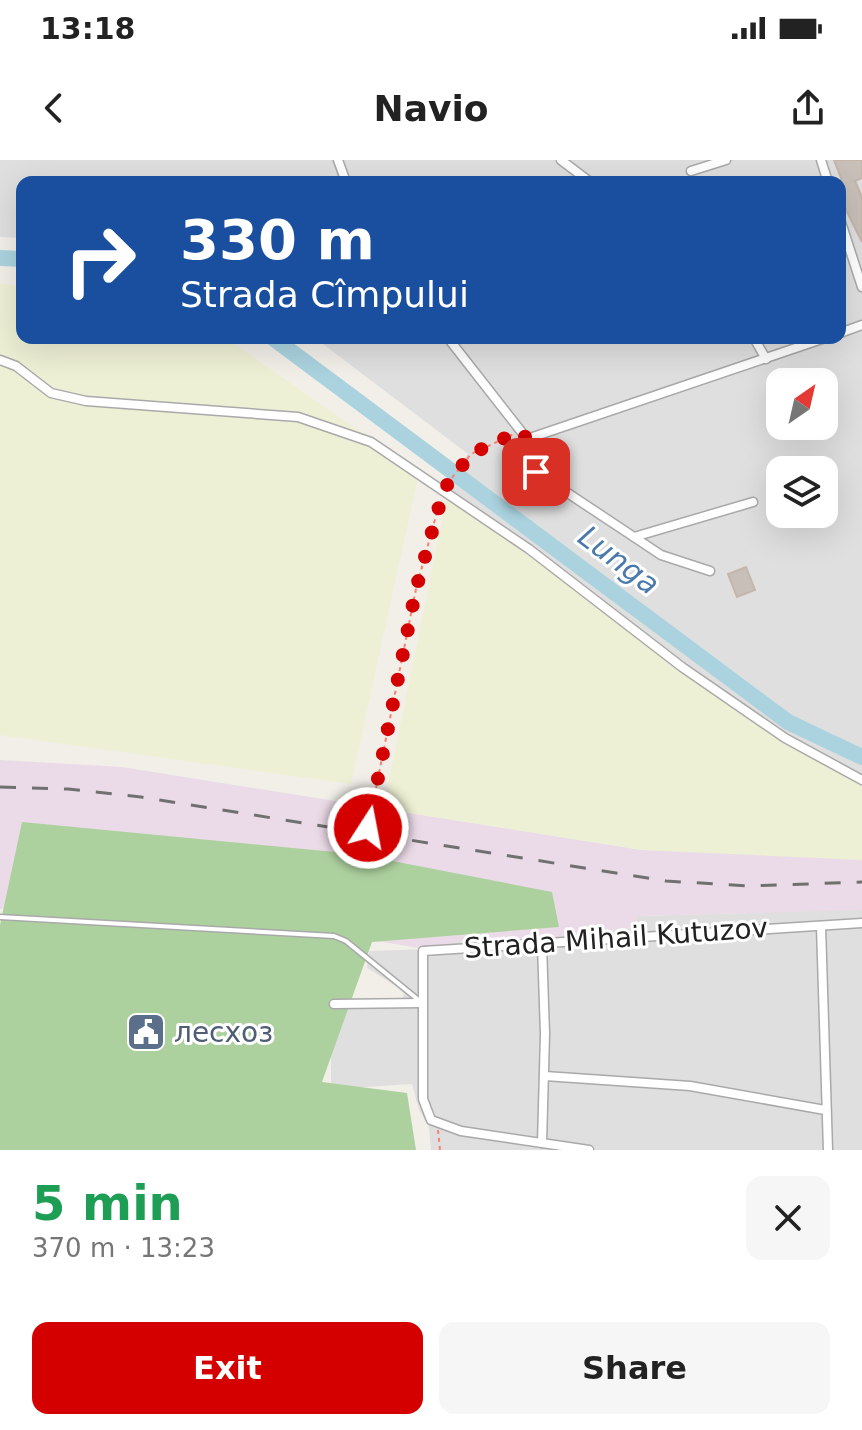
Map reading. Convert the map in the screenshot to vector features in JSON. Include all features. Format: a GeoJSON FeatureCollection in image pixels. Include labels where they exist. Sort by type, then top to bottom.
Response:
{"type":"FeatureCollection","features":[{"type":"Feature","properties":{"kind":"street"},"geometry":{"type":"LineString","coordinates":[[561,160],[582,176]]}},
{"type":"Feature","properties":{"kind":"street"},"geometry":{"type":"LineString","coordinates":[[691,171],[708,161],[726,160]]}},
{"type":"Feature","properties":{"kind":"street"},"geometry":{"type":"LineString","coordinates":[[846,238],[862,287]]}},
{"type":"Feature","properties":{"kind":"street"},"geometry":{"type":"LineString","coordinates":[[453,344],[527,439],[525,459],[536,472],[661,555],[710,571]]}},
{"type":"Feature","properties":{"kind":"street"},"geometry":{"type":"LineString","coordinates":[[757,344],[766,359]]}},
{"type":"Feature","properties":{"kind":"street"},"geometry":{"type":"LineString","coordinates":[[527,439],[808,344]]}},
{"type":"Feature","properties":{"kind":"street"},"geometry":{"type":"LineString","coordinates":[[0,360],[16,366],[51,393],[86,401],[298,417],[371,442],[446,487],[695,676],[785,738],[862,780]]}},
{"type":"Feature","properties":{"kind":"street"},"geometry":{"type":"LineString","coordinates":[[634,537],[753,502]]}},
{"type":"Feature","properties":{"kind":"street","name":"Strada Mihail Kutuzov"},"geometry":{"type":"LineString","coordinates":[[437,1125],[426,1112],[423,1099],[423,951],[862,923]]}},
{"type":"Feature","properties":{"kind":"street"},"geometry":{"type":"LineString","coordinates":[[821,926],[828,1150]]}},
{"type":"Feature","properties":{"kind":"street"},"geometry":{"type":"LineString","coordinates":[[542,945],[545,1076],[542,1143]]}},
{"type":"Feature","properties":{"kind":"street"},"geometry":{"type":"LineString","coordinates":[[334,1004],[422,1003]]}},
{"type":"Feature","properties":{"kind":"street"},"geometry":{"type":"LineString","coordinates":[[545,1076],[690,1086],[825,1110]]}},
{"type":"Feature","properties":{"kind":"street"},"geometry":{"type":"LineString","coordinates":[[437,1125],[589,1150]]}},
{"type":"Feature","properties":{"kind":"lane"},"geometry":{"type":"LineString","coordinates":[[0,917],[334,936],[346,941],[422,1003]]}},
{"type":"Feature","properties":{"kind":"path"},"geometry":{"type":"LineString","coordinates":[[368,828],[416,589],[446,487],[471,454],[520,431]]}},
{"type":"Feature","properties":{"kind":"path"},"geometry":{"type":"LineString","coordinates":[[437,1125],[440,1150]]}},
{"type":"Feature","properties":{"kind":"shaded area"},"geometry":{"type":"Polygon","coordinates":[[[0,160],[862,160],[862,780],[785,738],[443,488],[468,454],[323,344],[846,344],[846,176],[16,176],[16,238],[0,237],[0,160]]]}},
{"type":"Feature","properties":{"kind":"shaded area"},"geometry":{"type":"Polygon","coordinates":[[[0,760],[122,767],[642,850],[862,854],[862,910],[638,916],[636,927],[545,939],[453,942],[431,950],[334,934],[0,909],[0,760]]]}},
{"type":"Feature","properties":{"kind":"shaded area"},"geometry":{"type":"Polygon","coordinates":[[[862,853],[862,1150],[431,1150],[429,1127],[419,1110],[412,1084],[335,1089],[331,1082],[331,999],[403,998],[404,991],[367,968],[369,951],[431,949],[453,942],[549,938],[636,927],[637,916],[753,913],[862,853]]]}},
{"type":"Feature","properties":{"kind":"green space"},"geometry":{"type":"Polygon","coordinates":[[[0,284],[16,285],[16,344],[235,344],[419,473],[351,784],[0,735],[0,284]]]}},
{"type":"Feature","properties":{"kind":"green space"},"geometry":{"type":"Polygon","coordinates":[[[448,492],[785,738],[862,780],[862,860],[642,850],[383,809],[448,492]]]}},
{"type":"Feature","properties":{"kind":"green space"},"geometry":{"type":"Polygon","coordinates":[[[22,822],[356,854],[552,892],[559,927],[372,942],[322,1082],[407,1093],[416,1150],[0,1150],[0,925],[22,822]]]}},
{"type":"Feature","properties":{"kind":"building"},"geometry":{"type":"Polygon","coordinates":[[[834,160],[862,160],[862,178],[855,181],[862,197],[862,242],[846,210],[846,176],[840,176],[834,160]]]}},
{"type":"Feature","properties":{"kind":"building"},"geometry":{"type":"Polygon","coordinates":[[[746,567],[755,590],[737,597],[728,574],[746,567]]]}},
{"type":"Feature","properties":{"kind":"waterway","name":"Lunga"},"geometry":{"type":"LineString","coordinates":[[0,258],[16,259]]}},
{"type":"Feature","properties":{"kind":"waterway","name":"Lunga"},"geometry":{"type":"LineString","coordinates":[[281,344],[788,722],[862,757]]}},
{"type":"Feature","properties":{"kind":"railway"},"geometry":{"type":"LineString","coordinates":[[0,787],[68,789],[141,797],[666,881],[750,886],[862,882]]}},
{"type":"Feature","properties":{"kind":"place","name":"лесхоз"},"geometry":{"type":"Point","coordinates":[146,1032]}},
{"type":"Feature","properties":{"kind":"route"},"geometry":{"type":"LineString","coordinates":[[368,828],[416,589],[444,489],[471,454],[520,431],[527,439],[523,453],[525,459],[536,472]]}}]}
